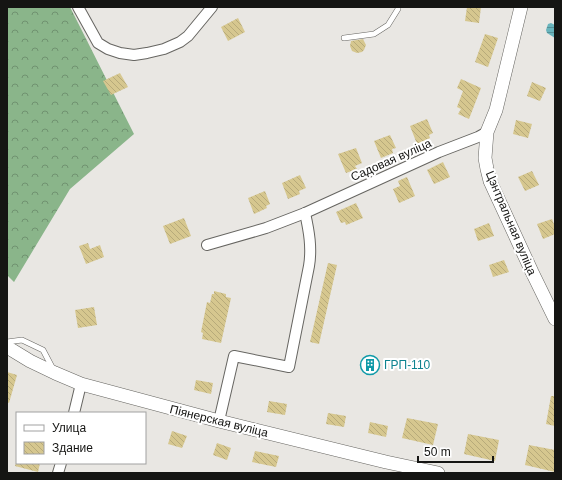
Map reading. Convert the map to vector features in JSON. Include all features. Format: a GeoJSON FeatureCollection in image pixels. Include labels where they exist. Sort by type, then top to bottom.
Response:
{"type":"FeatureCollection","features":[{"type":"Feature","properties":{"kind":"street"},"geometry":{"type":"LineString","coordinates":[[78,7],[98,43],[108,49],[134,55],[164,49],[180,42],[188,36],[212,7]]}},
{"type":"Feature","properties":{"kind":"street","name":"Цэнтральная вуліца"},"geometry":{"type":"LineString","coordinates":[[521,7],[496,110],[487,132],[485,158],[490,181],[555,319]]}},
{"type":"Feature","properties":{"kind":"street","name":"Садовая вуліца"},"geometry":{"type":"LineString","coordinates":[[207,245],[266,228],[305,213],[439,152],[487,132]]}},
{"type":"Feature","properties":{"kind":"street"},"geometry":{"type":"LineString","coordinates":[[219,421],[234,356],[290,367],[311,256],[310,238],[305,213]]}},
{"type":"Feature","properties":{"kind":"street","name":"Піянерская вуліца"},"geometry":{"type":"LineString","coordinates":[[7,347],[30,361],[81,384],[219,421],[386,462],[438,473]]}},
{"type":"Feature","properties":{"kind":"street"},"geometry":{"type":"LineString","coordinates":[[74,412],[81,384]]}},
{"type":"Feature","properties":{"kind":"lane"},"geometry":{"type":"LineString","coordinates":[[344,38],[374,34],[388,25],[398,7]]}},
{"type":"Feature","properties":{"kind":"lane"},"geometry":{"type":"LineString","coordinates":[[7,342],[22,340],[43,350],[55,373]]}},
{"type":"Feature","properties":{"kind":"green space"},"geometry":{"type":"Polygon","coordinates":[[[7,7],[70,7],[134,134],[70,189],[14,282],[7,275],[7,7]]]}},
{"type":"Feature","properties":{"kind":"water"},"geometry":{"type":"Polygon","coordinates":[[[551,23],[555,25],[555,38],[547,33],[546,30],[548,24],[551,23]]]}},
{"type":"Feature","properties":{"kind":"building"},"geometry":{"type":"Polygon","coordinates":[[[467,7],[481,7],[479,23],[465,21],[467,7]]]}},
{"type":"Feature","properties":{"kind":"building"},"geometry":{"type":"Polygon","coordinates":[[[238,18],[245,32],[228,41],[221,27],[238,18]]]}},
{"type":"Feature","properties":{"kind":"building"},"geometry":{"type":"Polygon","coordinates":[[[485,34],[498,38],[488,67],[475,62],[485,34]]]}},
{"type":"Feature","properties":{"kind":"building"},"geometry":{"type":"Polygon","coordinates":[[[363,39],[366,45],[364,50],[357,53],[352,51],[350,46],[351,41],[363,39]]]}},
{"type":"Feature","properties":{"kind":"building"},"geometry":{"type":"Polygon","coordinates":[[[120,73],[128,87],[111,95],[103,81],[120,73]]]}},
{"type":"Feature","properties":{"kind":"building"},"geometry":{"type":"Polygon","coordinates":[[[461,79],[481,88],[469,119],[458,114],[461,109],[457,107],[463,91],[457,88],[461,79]]]}},
{"type":"Feature","properties":{"kind":"building"},"geometry":{"type":"Polygon","coordinates":[[[532,82],[546,88],[540,101],[527,96],[532,82]]]}},
{"type":"Feature","properties":{"kind":"building"},"geometry":{"type":"Polygon","coordinates":[[[427,119],[433,133],[429,135],[430,138],[417,144],[410,126],[427,119]]]}},
{"type":"Feature","properties":{"kind":"building"},"geometry":{"type":"Polygon","coordinates":[[[516,120],[532,124],[528,138],[513,134],[516,120]]]}},
{"type":"Feature","properties":{"kind":"building"},"geometry":{"type":"Polygon","coordinates":[[[390,135],[396,148],[392,149],[393,153],[381,158],[374,141],[390,135]]]}},
{"type":"Feature","properties":{"kind":"building"},"geometry":{"type":"Polygon","coordinates":[[[356,148],[362,163],[355,166],[357,169],[346,173],[338,154],[356,148]]]}},
{"type":"Feature","properties":{"kind":"building"},"geometry":{"type":"Polygon","coordinates":[[[443,162],[450,177],[434,184],[427,170],[443,162]]]}},
{"type":"Feature","properties":{"kind":"building"},"geometry":{"type":"Polygon","coordinates":[[[532,171],[539,185],[525,191],[518,177],[532,171]]]}},
{"type":"Feature","properties":{"kind":"building"},"geometry":{"type":"Polygon","coordinates":[[[300,175],[306,188],[299,191],[300,194],[288,199],[282,183],[300,175]]]}},
{"type":"Feature","properties":{"kind":"building"},"geometry":{"type":"Polygon","coordinates":[[[407,177],[415,196],[399,203],[393,189],[400,186],[398,181],[407,177]]]}},
{"type":"Feature","properties":{"kind":"building"},"geometry":{"type":"Polygon","coordinates":[[[265,191],[270,204],[266,206],[267,208],[254,214],[248,198],[265,191]]]}},
{"type":"Feature","properties":{"kind":"building"},"geometry":{"type":"Polygon","coordinates":[[[356,203],[363,218],[346,225],[345,222],[341,223],[336,212],[356,203]]]}},
{"type":"Feature","properties":{"kind":"building"},"geometry":{"type":"Polygon","coordinates":[[[184,218],[191,236],[170,244],[163,226],[184,218]]]}},
{"type":"Feature","properties":{"kind":"building"},"geometry":{"type":"Polygon","coordinates":[[[552,219],[555,227],[555,234],[543,239],[537,224],[552,219]]]}},
{"type":"Feature","properties":{"kind":"building"},"geometry":{"type":"Polygon","coordinates":[[[489,223],[494,236],[478,241],[474,229],[489,223]]]}},
{"type":"Feature","properties":{"kind":"building"},"geometry":{"type":"Polygon","coordinates":[[[88,243],[90,249],[100,245],[104,257],[86,264],[79,246],[88,243]]]}},
{"type":"Feature","properties":{"kind":"building"},"geometry":{"type":"Polygon","coordinates":[[[504,260],[509,272],[493,277],[489,265],[504,260]]]}},
{"type":"Feature","properties":{"kind":"building"},"geometry":{"type":"Polygon","coordinates":[[[328,263],[337,265],[319,344],[310,342],[328,263]]]}},
{"type":"Feature","properties":{"kind":"building"},"geometry":{"type":"Polygon","coordinates":[[[214,291],[226,294],[226,297],[231,298],[221,343],[202,339],[203,333],[201,332],[207,302],[210,303],[214,291]]]}},
{"type":"Feature","properties":{"kind":"building"},"geometry":{"type":"Polygon","coordinates":[[[94,307],[97,325],[78,328],[75,310],[94,307]]]}},
{"type":"Feature","properties":{"kind":"building","name":"ГРП-110"},"geometry":{"type":"Polygon","coordinates":[[[368,360],[375,363],[372,370],[365,367],[368,360]]]}},
{"type":"Feature","properties":{"kind":"building"},"geometry":{"type":"Polygon","coordinates":[[[7,372],[17,375],[9,403],[7,402],[7,372]]]}},
{"type":"Feature","properties":{"kind":"building"},"geometry":{"type":"Polygon","coordinates":[[[196,380],[213,383],[211,394],[194,390],[196,380]]]}},
{"type":"Feature","properties":{"kind":"building"},"geometry":{"type":"Polygon","coordinates":[[[551,396],[555,396],[555,426],[546,424],[551,396]]]}},
{"type":"Feature","properties":{"kind":"building"},"geometry":{"type":"Polygon","coordinates":[[[269,401],[287,404],[285,415],[267,412],[269,401]]]}},
{"type":"Feature","properties":{"kind":"building"},"geometry":{"type":"Polygon","coordinates":[[[328,413],[346,416],[344,427],[326,424],[328,413]]]}},
{"type":"Feature","properties":{"kind":"building"},"geometry":{"type":"Polygon","coordinates":[[[407,418],[438,424],[433,445],[402,438],[407,418]]]}},
{"type":"Feature","properties":{"kind":"building"},"geometry":{"type":"Polygon","coordinates":[[[370,422],[388,426],[386,437],[368,433],[370,422]]]}},
{"type":"Feature","properties":{"kind":"building"},"geometry":{"type":"Polygon","coordinates":[[[172,431],[187,436],[182,448],[168,444],[172,431]]]}},
{"type":"Feature","properties":{"kind":"building"},"geometry":{"type":"Polygon","coordinates":[[[468,434],[499,440],[495,461],[464,454],[468,434]]]}},
{"type":"Feature","properties":{"kind":"building"},"geometry":{"type":"Polygon","coordinates":[[[217,443],[231,448],[227,460],[213,455],[217,443]]]}},
{"type":"Feature","properties":{"kind":"building"},"geometry":{"type":"Polygon","coordinates":[[[529,445],[555,450],[555,472],[525,465],[529,445]]]}},
{"type":"Feature","properties":{"kind":"building"},"geometry":{"type":"Polygon","coordinates":[[[255,451],[279,456],[276,467],[252,462],[255,451]]]}},
{"type":"Feature","properties":{"kind":"building"},"geometry":{"type":"Polygon","coordinates":[[[16,463],[40,464],[38,472],[15,466],[16,463]]]}},
{"type":"Feature","properties":{"kind":"place","name":"ГРП-110"},"geometry":{"type":"Point","coordinates":[370,365]}}]}
